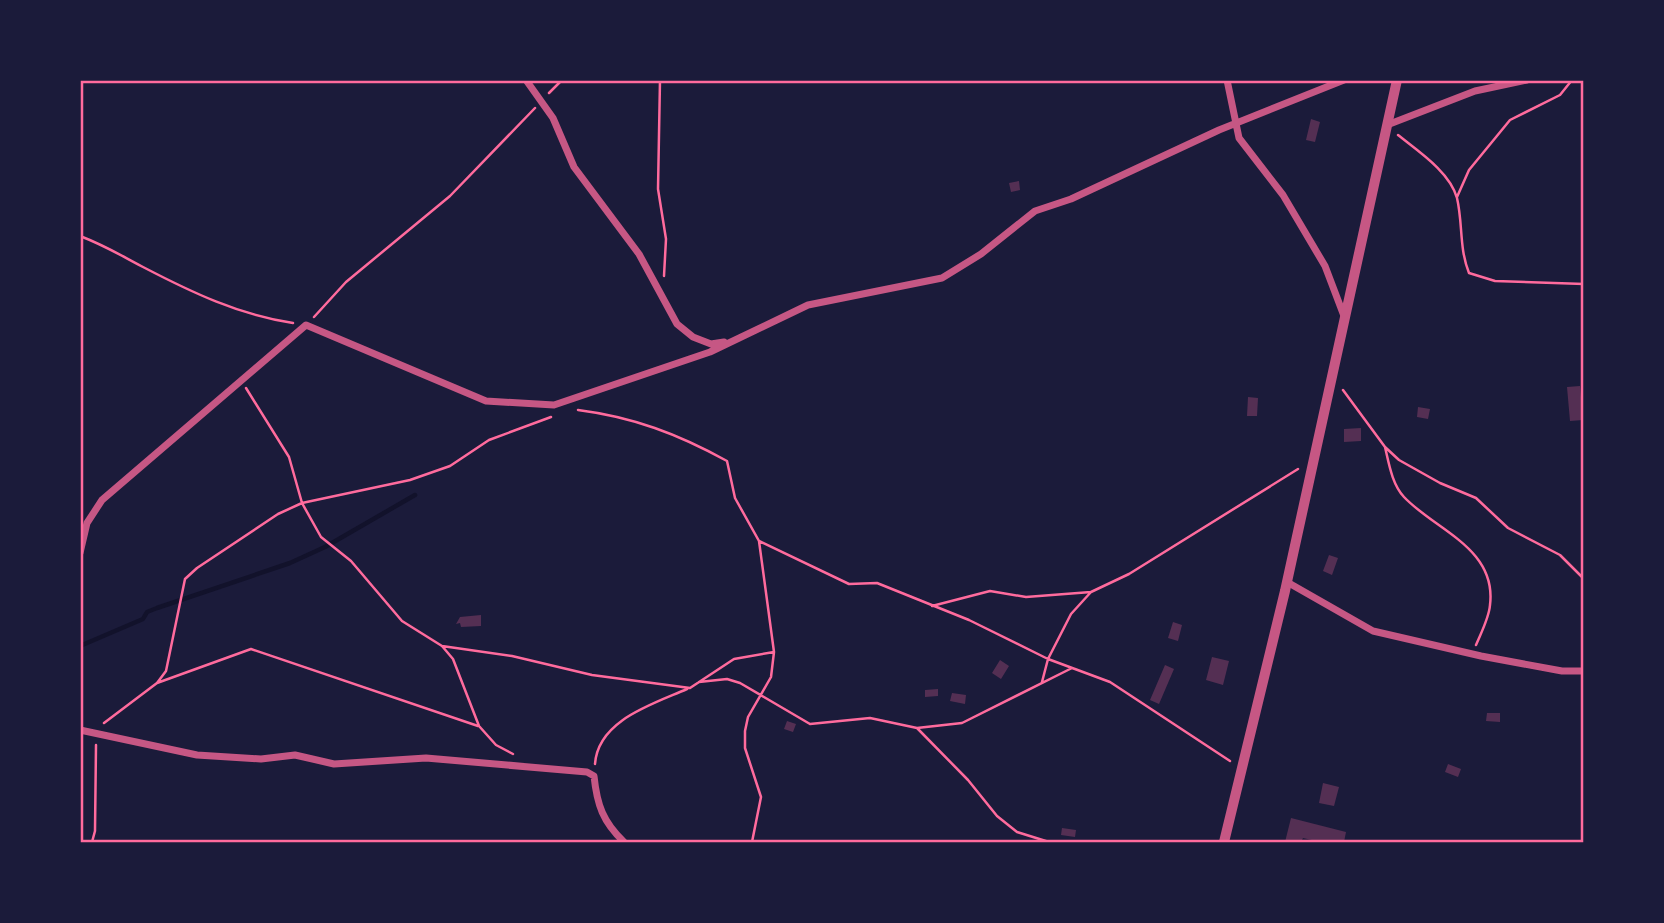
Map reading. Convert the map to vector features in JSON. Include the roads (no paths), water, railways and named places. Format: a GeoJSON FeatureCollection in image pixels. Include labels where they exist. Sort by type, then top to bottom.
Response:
{"type":"FeatureCollection","features":[{"type":"Feature","properties":{"kind":"street"},"geometry":{"type":"LineString","coordinates":[[526,80],[553,118],[574,167],[639,254],[677,324],[693,338],[711,344],[732,341]]}},
{"type":"Feature","properties":{"kind":"street"},"geometry":{"type":"LineString","coordinates":[[1227,80],[1239,138],[1283,195],[1325,266],[1344,317]]}},
{"type":"Feature","properties":{"kind":"street"},"geometry":{"type":"LineString","coordinates":[[80,553],[87,523],[102,500],[242,383],[306,325],[486,401],[554,405],[732,341],[808,305],[891,291],[942,278],[981,254],[1035,211],[1071,199],[1234,124],[1344,80]]}},
{"type":"Feature","properties":{"kind":"street"},"geometry":{"type":"LineString","coordinates":[[1224,842],[1287,582],[1397,80]]}},
{"type":"Feature","properties":{"kind":"street"},"geometry":{"type":"LineString","coordinates":[[1387,125],[1475,91],[1527,80]]}},
{"type":"Feature","properties":{"kind":"street"},"geometry":{"type":"LineString","coordinates":[[1287,582],[1373,631],[1473,655],[1563,671],[1584,671]]}},
{"type":"Feature","properties":{"kind":"street"},"geometry":{"type":"LineString","coordinates":[[80,730],[197,755],[261,759],[295,755],[334,764],[426,758],[587,772],[594,776],[600,812],[606,825],[624,842]]}},
{"type":"Feature","properties":{"kind":"waterway"},"geometry":{"type":"LineString","coordinates":[[80,646],[143,619],[147,612],[157,608],[290,563],[325,547],[415,495]]}}]}
